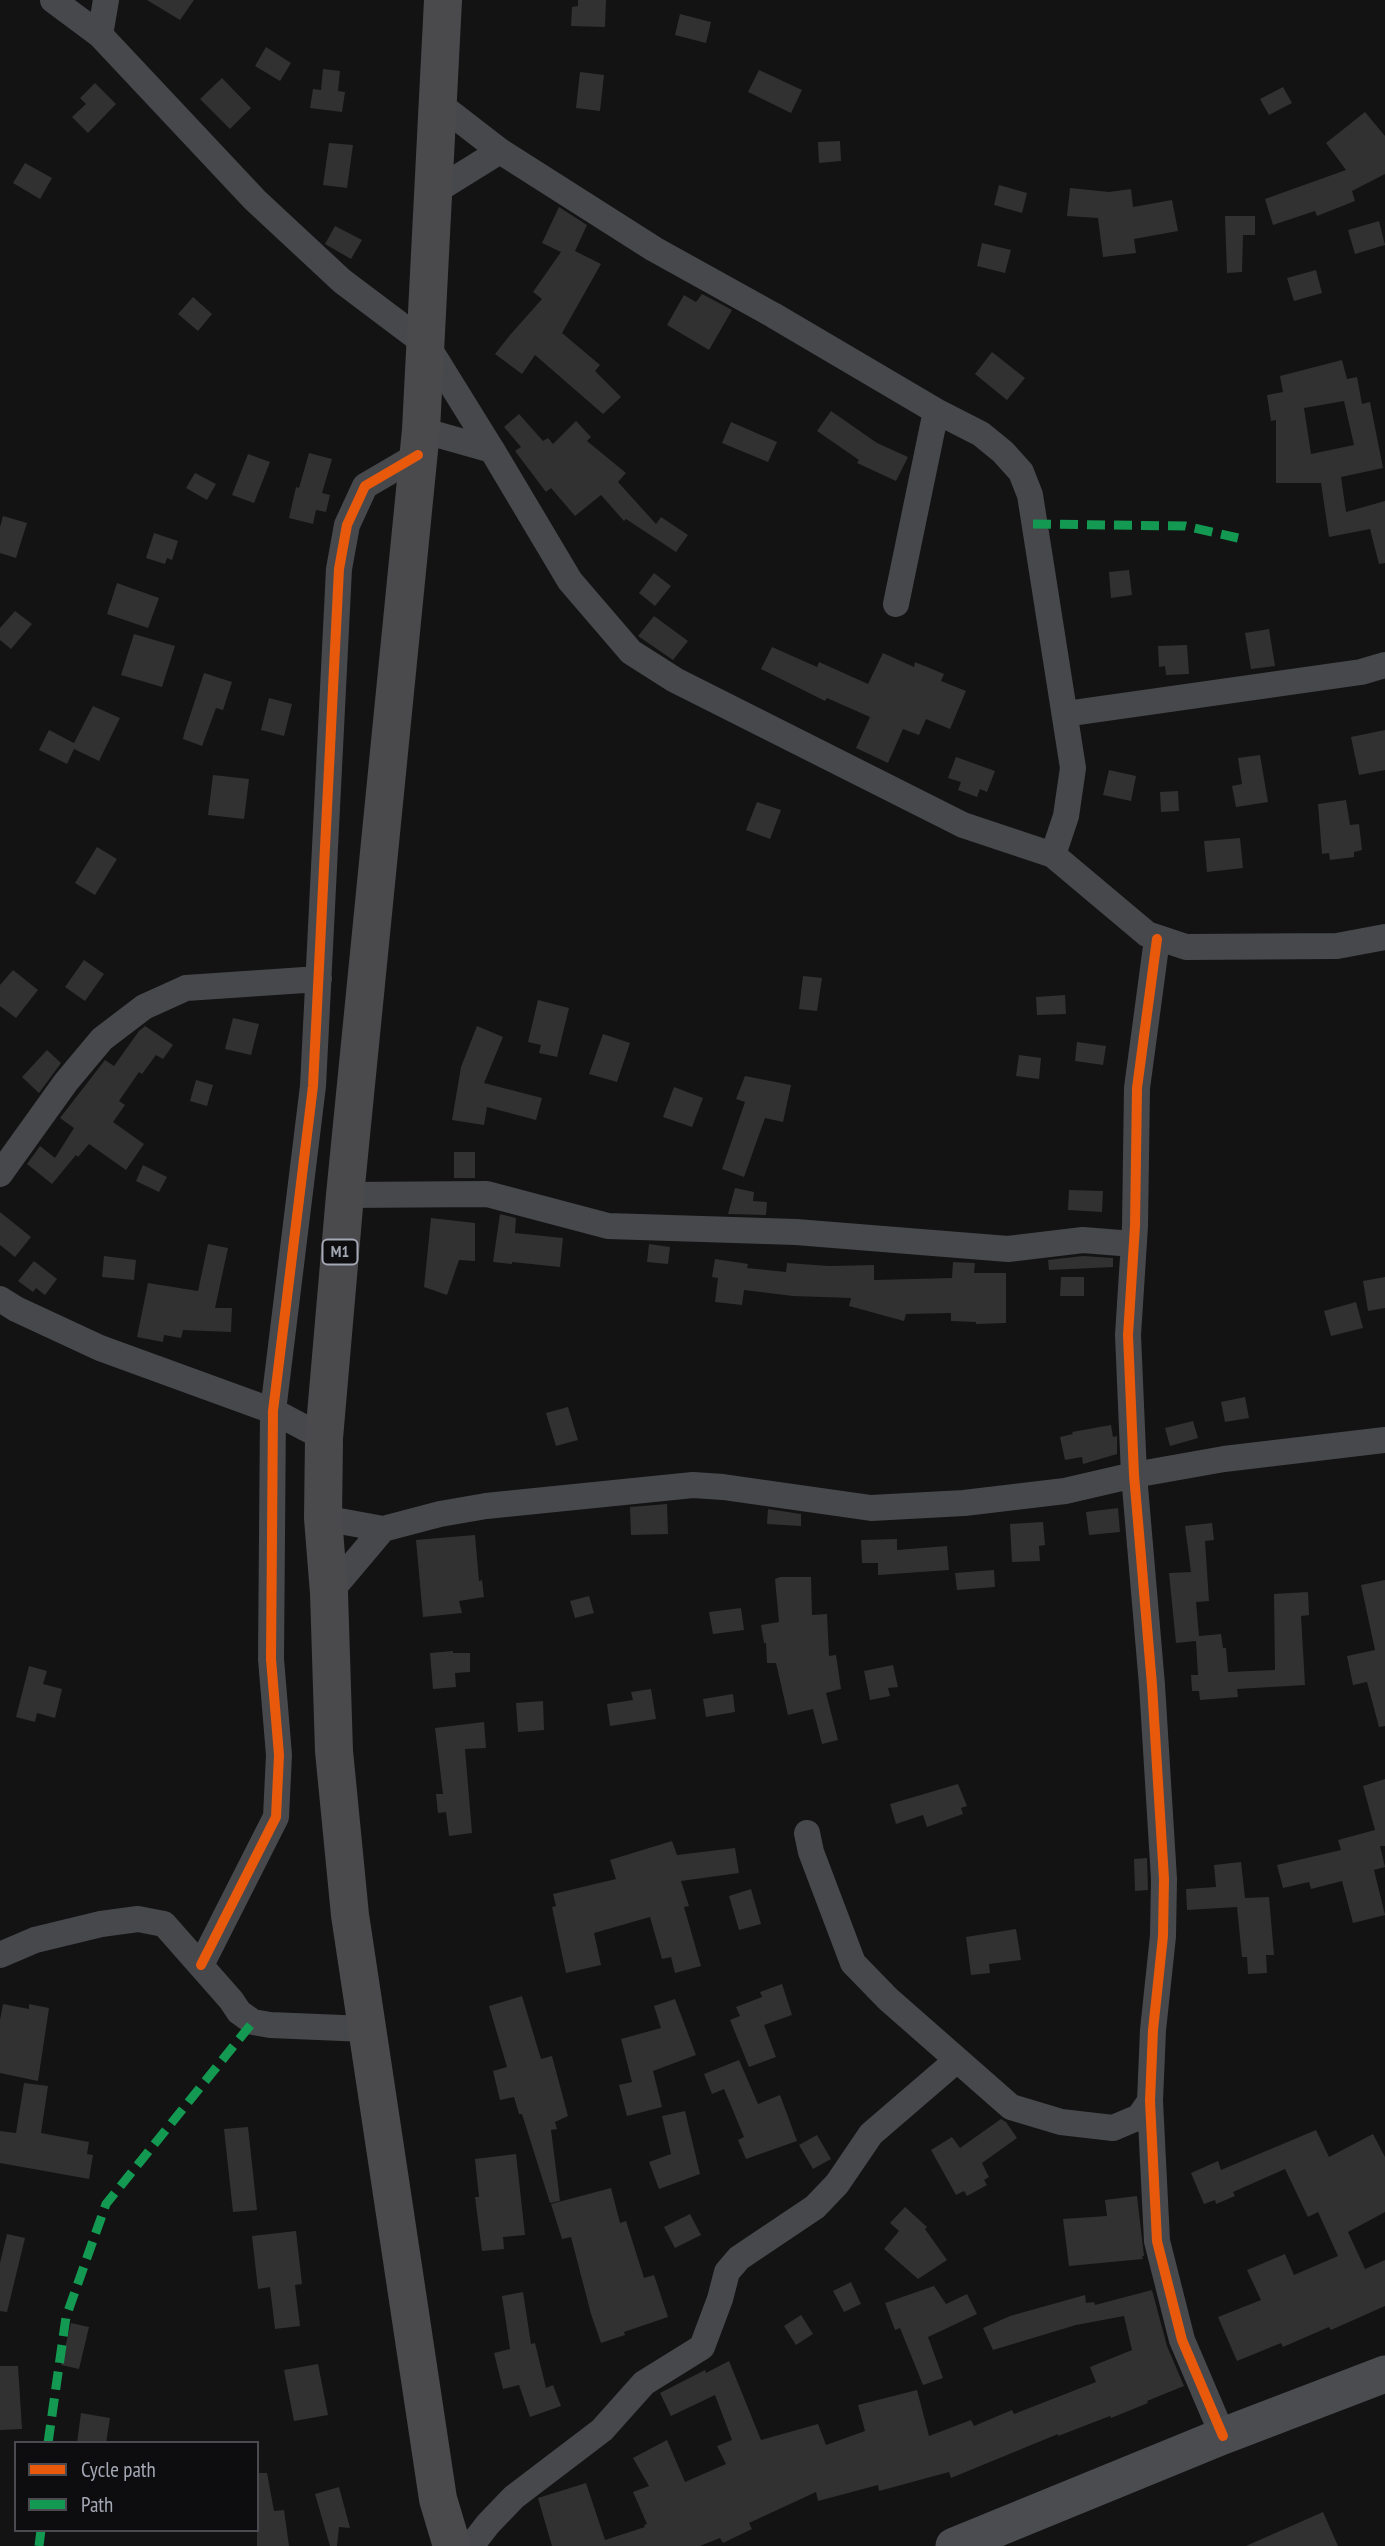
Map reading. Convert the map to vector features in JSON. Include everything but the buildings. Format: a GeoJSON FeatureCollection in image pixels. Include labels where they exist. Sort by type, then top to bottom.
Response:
{"type":"FeatureCollection","features":[{"type":"Feature","properties":{"kind":"highway","name":"M1"},"geometry":{"type":"LineString","coordinates":[[443,0],[420,443],[345,1195],[324,1438],[323,1518],[329,1593],[334,1751],[350,1915],[438,2499],[452,2546]]}},
{"type":"Feature","properties":{"kind":"highway","name":"M1"},"geometry":{"type":"LineString","coordinates":[[435,2546],[438,2499]]}},
{"type":"Feature","properties":{"kind":"street"},"geometry":{"type":"LineString","coordinates":[[54,0],[100,35],[255,200],[342,281],[427,345],[570,581],[631,652],[675,680],[963,825],[1053,855],[1147,934],[1157,939],[1186,947],[1235,947],[1337,946],[1385,937]]}},
{"type":"Feature","properties":{"kind":"street"},"geometry":{"type":"LineString","coordinates":[[100,35],[106,0]]}},
{"type":"Feature","properties":{"kind":"street"},"geometry":{"type":"LineString","coordinates":[[438,103],[500,151],[654,249],[773,314],[936,411],[981,434],[1021,471],[1030,495],[1073,768],[1071,792],[1053,855]]}},
{"type":"Feature","properties":{"kind":"street"},"geometry":{"type":"LineString","coordinates":[[433,192],[500,151]]}},
{"type":"Feature","properties":{"kind":"street"},"geometry":{"type":"LineString","coordinates":[[896,604],[936,411]]}},
{"type":"Feature","properties":{"kind":"street"},"geometry":{"type":"LineString","coordinates":[[201,1965],[276,1817],[279,1755],[271,1659],[273,1411],[313,1086],[339,569],[347,525],[365,486],[420,443],[492,450]]}},
{"type":"Feature","properties":{"kind":"street"},"geometry":{"type":"LineString","coordinates":[[1065,714],[1361,672],[1385,665]]}},
{"type":"Feature","properties":{"kind":"street"},"geometry":{"type":"LineString","coordinates":[[1157,939],[1137,1088],[1128,1335],[1134,1475],[1152,1685],[1164,1879],[1163,1936],[1153,2030],[1150,2101],[1157,2241],[1182,2340],[1223,2436]]}},
{"type":"Feature","properties":{"kind":"street"},"geometry":{"type":"LineString","coordinates":[[0,1174],[66,1082],[102,1039],[144,1007],[186,988],[319,979]]}},
{"type":"Feature","properties":{"kind":"street"},"geometry":{"type":"LineString","coordinates":[[345,1195],[487,1194],[608,1226],[796,1232],[1008,1249],[1083,1240],[1133,1244]]}},
{"type":"Feature","properties":{"kind":"street"},"geometry":{"type":"LineString","coordinates":[[0,1299],[100,1348],[273,1411],[324,1438]]}},
{"type":"Feature","properties":{"kind":"street"},"geometry":{"type":"LineString","coordinates":[[323,1518],[383,1529],[440,1514],[486,1506],[693,1485],[871,1508],[964,1503],[1065,1491],[1224,1459],[1385,1440]]}},
{"type":"Feature","properties":{"kind":"street"},"geometry":{"type":"LineString","coordinates":[[329,1593],[383,1529]]}},
{"type":"Feature","properties":{"kind":"street"},"geometry":{"type":"LineString","coordinates":[[807,1833],[811,1852],[853,1963],[888,1999],[1011,2107],[1061,2122],[1113,2128],[1139,2117],[1150,2101]]}},
{"type":"Feature","properties":{"kind":"street"},"geometry":{"type":"LineString","coordinates":[[0,1955],[35,1940],[101,1924],[138,1919],[164,1924],[239,2012],[253,2022],[366,2029]]}},
{"type":"Feature","properties":{"kind":"street"},"geometry":{"type":"LineString","coordinates":[[471,2546],[514,2497],[601,2430],[644,2383],[702,2347],[720,2300],[727,2272],[739,2258],[815,2207],[837,2184],[872,2134],[957,2060]]}},
{"type":"Feature","properties":{"kind":"street"},"geometry":{"type":"LineString","coordinates":[[954,2546],[1223,2436],[1385,2374]]}},
{"type":"Feature","properties":{"kind":"marked path"},"geometry":{"type":"LineString","coordinates":[[1033,524],[1185,526],[1238,538]]}},
{"type":"Feature","properties":{"kind":"marked path"},"geometry":{"type":"LineString","coordinates":[[48,2441],[66,2317],[106,2204],[253,2022]]}},
{"type":"Feature","properties":{"kind":"marked path"},"geometry":{"type":"LineString","coordinates":[[39,2546],[41,2532]]}},
{"type":"Feature","properties":{"kind":"cycle path"},"geometry":{"type":"LineString","coordinates":[[201,1965],[276,1817],[279,1755],[271,1659],[273,1411],[313,1086],[339,569],[347,525],[365,486],[418,455]]}},
{"type":"Feature","properties":{"kind":"cycle path"},"geometry":{"type":"LineString","coordinates":[[1157,939],[1137,1088],[1135,1226],[1128,1335],[1134,1475],[1152,1685],[1164,1879],[1163,1936],[1153,2030],[1150,2101],[1157,2241],[1182,2340],[1223,2436]]}}]}
